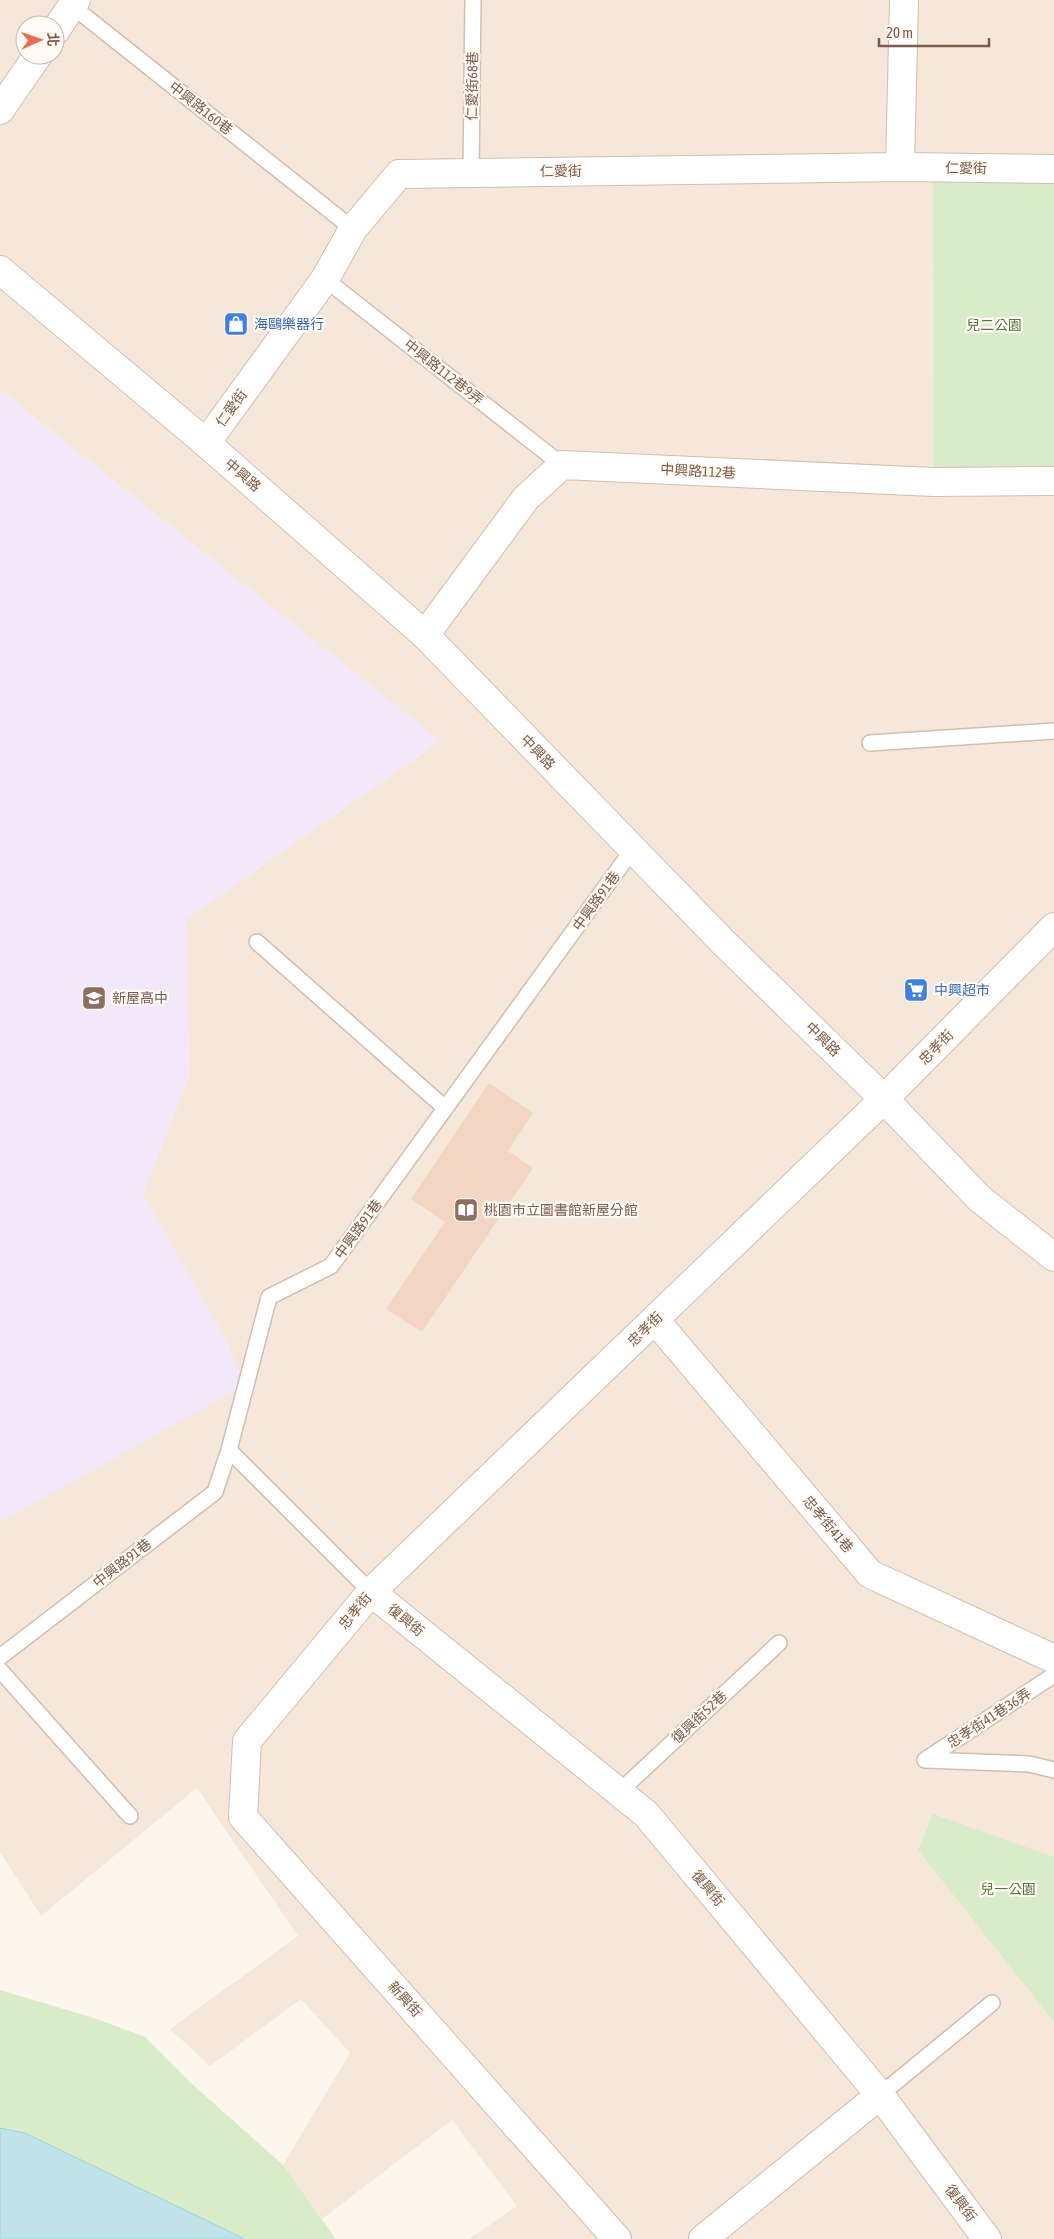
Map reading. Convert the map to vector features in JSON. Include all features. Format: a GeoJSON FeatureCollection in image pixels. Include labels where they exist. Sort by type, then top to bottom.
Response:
{"type":"FeatureCollection","features":[{"type":"Feature","properties":{"kind":"street"},"geometry":{"type":"LineString","coordinates":[[900,167],[904,0]]}},
{"type":"Feature","properties":{"kind":"street","name":"中興路160巷"},"geometry":{"type":"LineString","coordinates":[[65,16],[74,3]]}},
{"type":"Feature","properties":{"kind":"street"},"geometry":{"type":"LineString","coordinates":[[0,110],[31,65]]}},
{"type":"Feature","properties":{"kind":"street","name":"仁愛街"},"geometry":{"type":"LineString","coordinates":[[206,442],[325,279],[354,228],[399,174],[900,167],[1054,169]]}},
{"type":"Feature","properties":{"kind":"street","name":"中興路"},"geometry":{"type":"LineString","coordinates":[[0,270],[206,442],[425,635],[723,942],[884,1099],[980,1199],[1054,1257]]}},
{"type":"Feature","properties":{"kind":"street"},"geometry":{"type":"LineString","coordinates":[[425,635],[526,498],[562,464]]}},
{"type":"Feature","properties":{"kind":"street","name":"中興路112巷"},"geometry":{"type":"LineString","coordinates":[[562,464],[934,482],[1054,481]]}},
{"type":"Feature","properties":{"kind":"street","name":"忠孝街"},"geometry":{"type":"LineString","coordinates":[[247,1741],[371,1592],[884,1099],[1054,927]]}},
{"type":"Feature","properties":{"kind":"street","name":"忠孝街41巷"},"geometry":{"type":"LineString","coordinates":[[655,1320],[870,1574],[1054,1659]]}},
{"type":"Feature","properties":{"kind":"street","name":"復興街"},"geometry":{"type":"LineString","coordinates":[[371,1592],[646,1814],[880,2095],[988,2239]]}},
{"type":"Feature","properties":{"kind":"street","name":"新興街"},"geometry":{"type":"LineString","coordinates":[[247,1741],[243,1817],[617,2239]]}},
{"type":"Feature","properties":{"kind":"street"},"geometry":{"type":"LineString","coordinates":[[703,2239],[880,2095]]}},
{"type":"Feature","properties":{"kind":"lane","name":"仁愛街68巷"},"geometry":{"type":"LineString","coordinates":[[471,172],[473,0]]}},
{"type":"Feature","properties":{"kind":"lane","name":"中興路160巷"},"geometry":{"type":"LineString","coordinates":[[74,3],[354,228]]}},
{"type":"Feature","properties":{"kind":"lane","name":"中興路112巷9弄"},"geometry":{"type":"LineString","coordinates":[[325,279],[562,464]]}},
{"type":"Feature","properties":{"kind":"lane"},"geometry":{"type":"LineString","coordinates":[[870,742],[1054,731]]}},
{"type":"Feature","properties":{"kind":"lane","name":"中興路91巷"},"geometry":{"type":"LineString","coordinates":[[0,1657],[215,1492],[229,1450],[269,1297],[331,1266],[634,849]]}},
{"type":"Feature","properties":{"kind":"lane"},"geometry":{"type":"LineString","coordinates":[[257,942],[444,1108]]}},
{"type":"Feature","properties":{"kind":"lane"},"geometry":{"type":"LineString","coordinates":[[229,1450],[371,1592]]}},
{"type":"Feature","properties":{"kind":"lane","name":"復興街52巷"},"geometry":{"type":"LineString","coordinates":[[620,1792],[779,1643]]}},
{"type":"Feature","properties":{"kind":"lane"},"geometry":{"type":"LineString","coordinates":[[0,1670],[130,1816]]}},
{"type":"Feature","properties":{"kind":"lane","name":"忠孝街41巷36弄"},"geometry":{"type":"LineString","coordinates":[[1054,1676],[925,1760],[1028,1764],[1054,1770]]}},
{"type":"Feature","properties":{"kind":"lane"},"geometry":{"type":"LineString","coordinates":[[880,2095],[992,2003]]}},
{"type":"Feature","properties":{"kind":"shaded area"},"geometry":{"type":"Polygon","coordinates":[[[0,0],[1054,0],[1054,2239],[469,2239],[517,2206],[452,2120],[322,2219],[283,2165],[350,2053],[301,1999],[210,2066],[170,2029],[298,1936],[197,1788],[41,1916],[0,1852],[0,1522],[244,1385],[227,1342],[143,1194],[189,1076],[186,919],[440,741],[0,390],[0,0]]]}},
{"type":"Feature","properties":{"kind":"shaded area","name":"新屋高中"},"geometry":{"type":"Polygon","coordinates":[[[0,390],[440,741],[186,919],[189,1076],[143,1194],[227,1342],[245,1385],[0,1522],[0,390]]]}},
{"type":"Feature","properties":{"kind":"green space","name":"兒二公園"},"geometry":{"type":"Polygon","coordinates":[[[933,167],[1054,169],[1054,481],[934,482],[933,167]]]}},
{"type":"Feature","properties":{"kind":"green space","name":"兒一公園"},"geometry":{"type":"Polygon","coordinates":[[[933,1814],[1054,1857],[1054,2022],[918,1850],[933,1814]]]}},
{"type":"Feature","properties":{"kind":"green space"},"geometry":{"type":"Polygon","coordinates":[[[0,1990],[94,2018],[145,2037],[191,2083],[283,2165],[336,2239],[0,2239],[0,1990]]]}},
{"type":"Feature","properties":{"kind":"water"},"geometry":{"type":"Polygon","coordinates":[[[0,2128],[25,2133],[245,2239],[0,2239],[0,2128]]]}},
{"type":"Feature","properties":{"kind":"building","name":"桃園市立圖書館新屋分館"},"geometry":{"type":"Polygon","coordinates":[[[489,1083],[533,1113],[508,1151],[533,1168],[422,1332],[386,1309],[445,1222],[411,1199],[489,1083]]]}},
{"type":"Feature","properties":{"kind":"place","name":"海鷗樂器行"},"geometry":{"type":"Point","coordinates":[236,324]}},
{"type":"Feature","properties":{"kind":"place","name":"中興超市"},"geometry":{"type":"Point","coordinates":[916,990]}},
{"type":"Feature","properties":{"kind":"place","name":"新屋高中"},"geometry":{"type":"Point","coordinates":[94,998]}},
{"type":"Feature","properties":{"kind":"place","name":"桃園市立圖書館新屋分館"},"geometry":{"type":"Point","coordinates":[466,1210]}}]}
